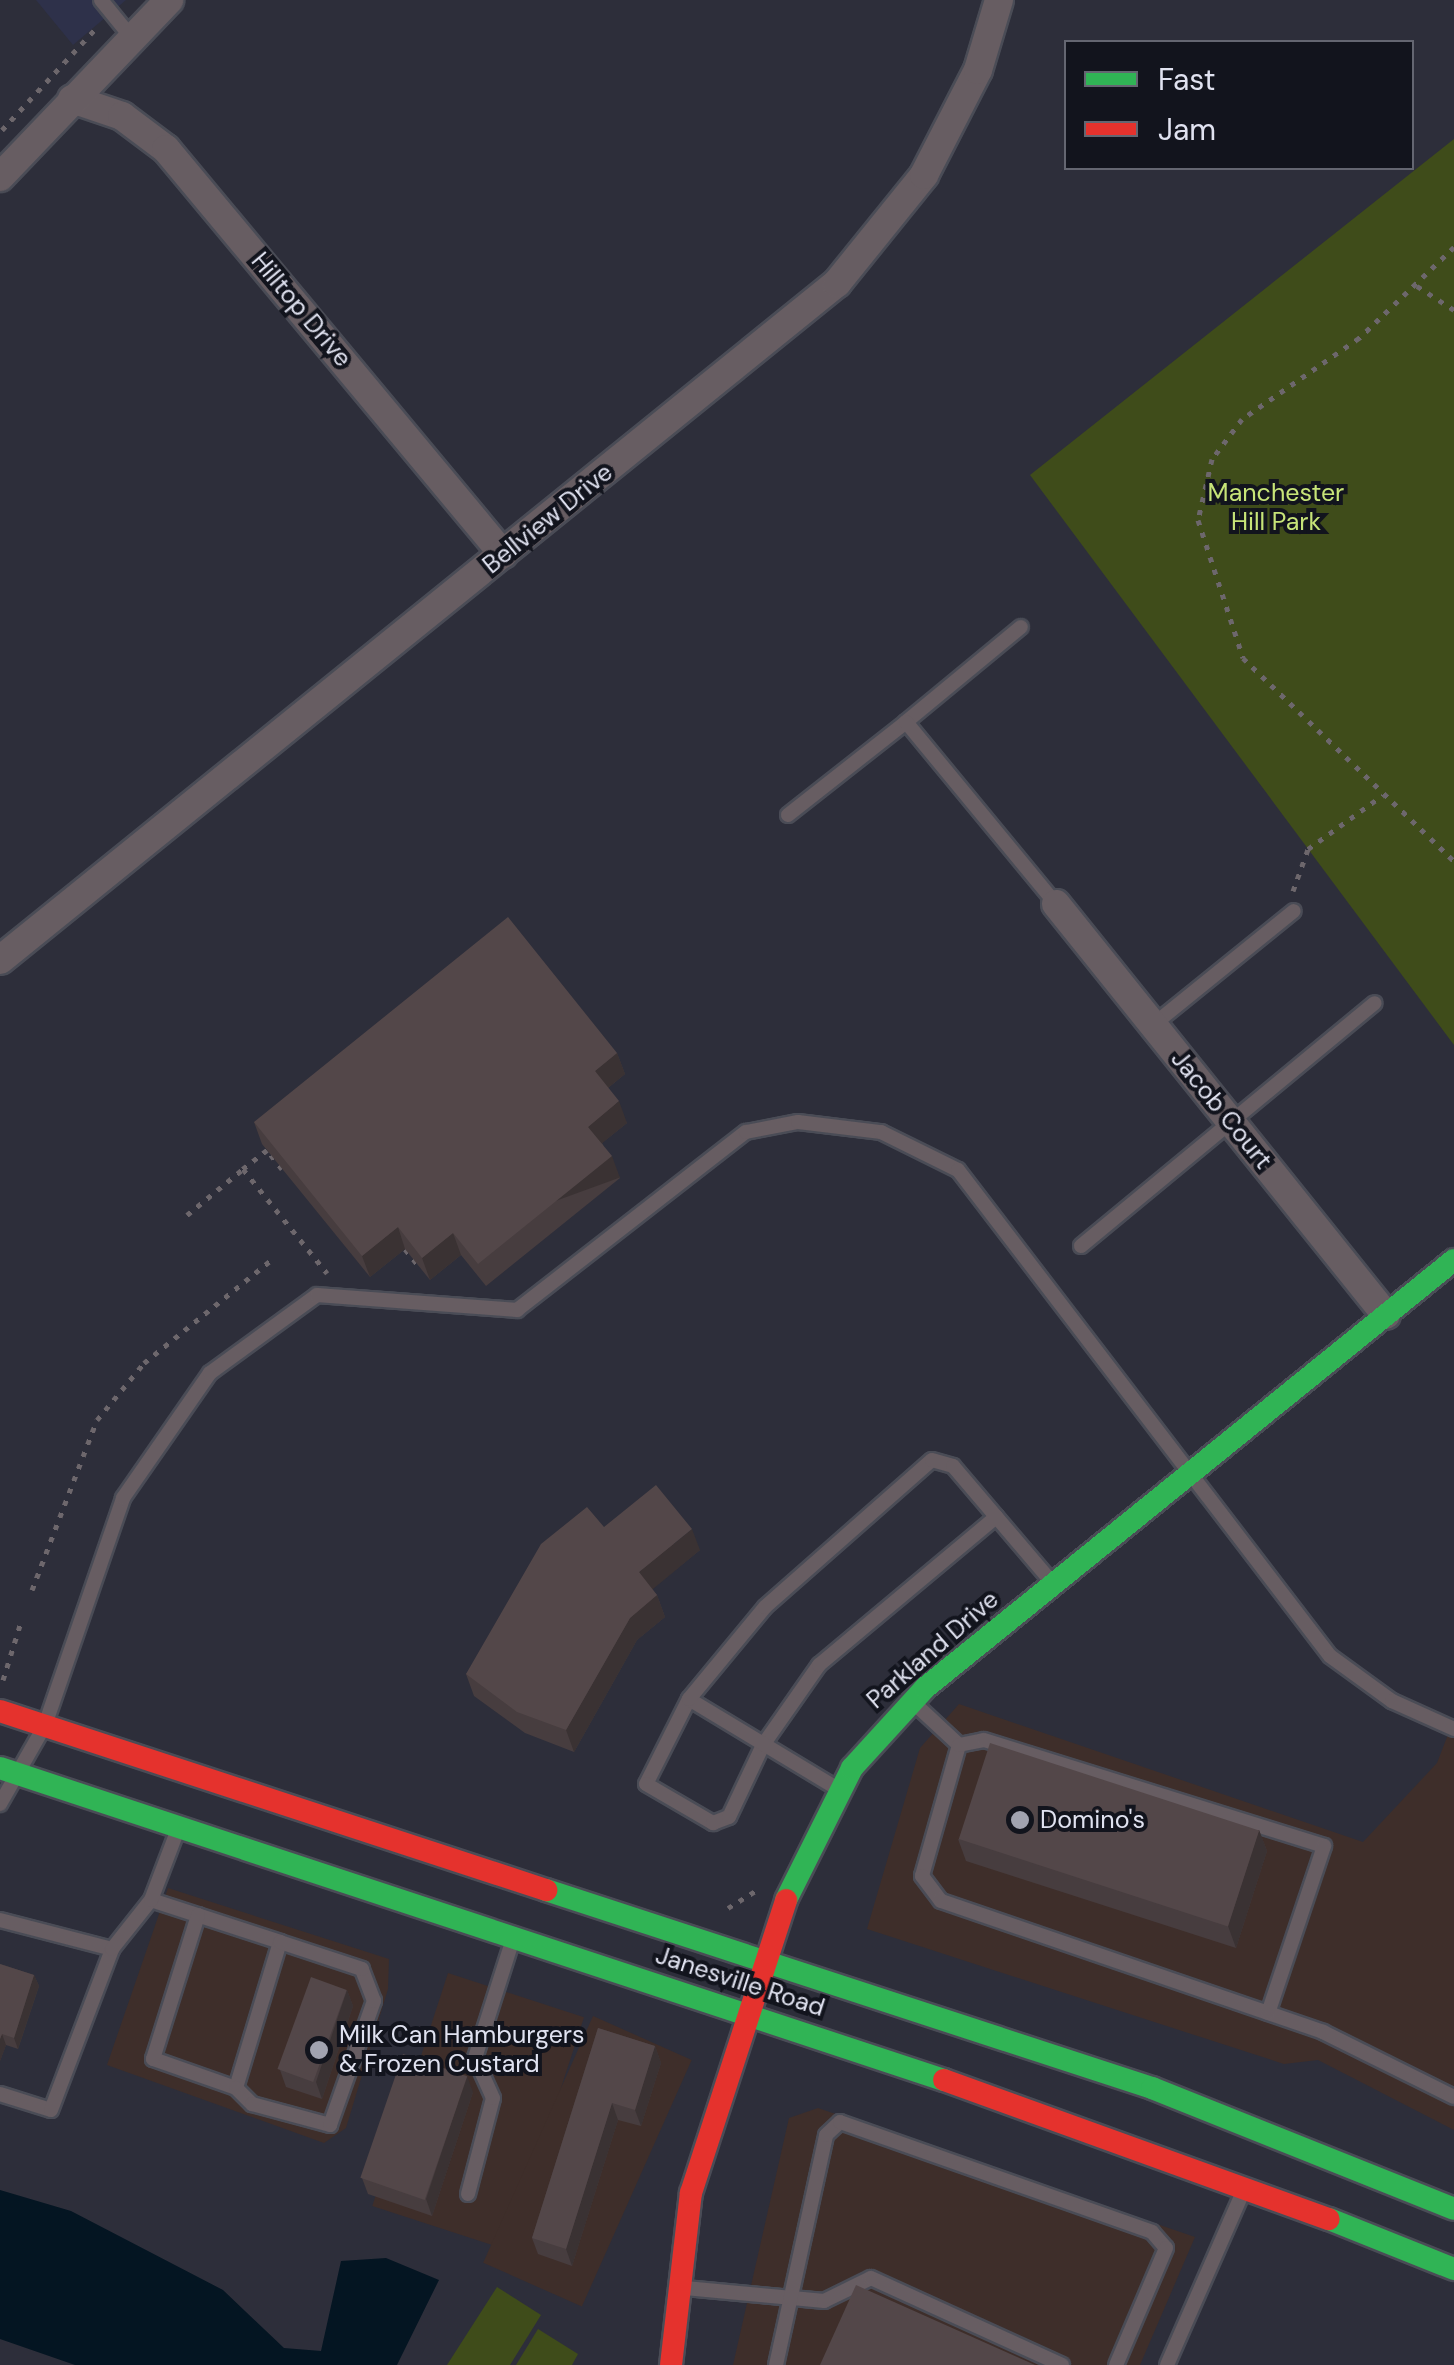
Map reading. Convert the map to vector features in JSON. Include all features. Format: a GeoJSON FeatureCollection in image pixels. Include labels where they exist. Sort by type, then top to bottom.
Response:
{"type":"FeatureCollection","features":[{"type":"Feature","properties":{"kind":"main road","name":"Parkland Drive"},"geometry":{"type":"LineString","coordinates":[[672,2365],[675,2288],[691,2193],[772,1958],[787,1898],[839,1789],[912,1701],[1454,1260]]}},
{"type":"Feature","properties":{"kind":"main road","name":"Janesville Road"},"geometry":{"type":"LineString","coordinates":[[0,1710],[772,1958],[1152,2088],[1454,2209]]}},
{"type":"Feature","properties":{"kind":"main road","name":"Janesville Road"},"geometry":{"type":"LineString","coordinates":[[8,1771],[753,2015],[1247,2184],[1454,2269]]}},
{"type":"Feature","properties":{"kind":"street"},"geometry":{"type":"LineString","coordinates":[[0,177],[169,0]]}},
{"type":"Feature","properties":{"kind":"street","name":"Bellview Drive"},"geometry":{"type":"LineString","coordinates":[[0,960],[503,554],[862,257],[956,119],[999,0]]}},
{"type":"Feature","properties":{"kind":"street","name":"Hilltop Drive"},"geometry":{"type":"LineString","coordinates":[[72,99],[122,116],[166,149],[503,554]]}},
{"type":"Feature","properties":{"kind":"street","name":"Jacob Court"},"geometry":{"type":"LineString","coordinates":[[1056,904],[1386,1314]]}},
{"type":"Feature","properties":{"kind":"lane"},"geometry":{"type":"LineString","coordinates":[[101,0],[132,38]]}},
{"type":"Feature","properties":{"kind":"lane"},"geometry":{"type":"LineString","coordinates":[[788,815],[1021,627]]}},
{"type":"Feature","properties":{"kind":"lane"},"geometry":{"type":"LineString","coordinates":[[906,722],[1056,904]]}},
{"type":"Feature","properties":{"kind":"lane"},"geometry":{"type":"LineString","coordinates":[[1153,1025],[1294,911]]}},
{"type":"Feature","properties":{"kind":"lane"},"geometry":{"type":"LineString","coordinates":[[1082,1246],[1375,1003]]}},
{"type":"Feature","properties":{"kind":"lane"},"geometry":{"type":"LineString","coordinates":[[0,1804],[8,1771],[45,1726],[123,1498],[210,1373],[317,1294],[517,1310],[746,1132],[798,1122],[881,1132],[958,1170],[1176,1446],[1188,1475],[1330,1656],[1392,1702],[1454,1729]]}},
{"type":"Feature","properties":{"kind":"lane"},"geometry":{"type":"LineString","coordinates":[[996,1516],[819,1665],[763,1745],[729,1817],[713,1824],[657,1798],[646,1784],[652,1765],[689,1700],[764,1606],[932,1460],[953,1466],[996,1516],[1054,1584]]}},
{"type":"Feature","properties":{"kind":"lane"},"geometry":{"type":"LineString","coordinates":[[689,1700],[839,1789]]}},
{"type":"Feature","properties":{"kind":"lane"},"geometry":{"type":"LineString","coordinates":[[912,1701],[959,1745]]}},
{"type":"Feature","properties":{"kind":"lane"},"geometry":{"type":"LineString","coordinates":[[959,1745],[984,1740],[1324,1846],[1268,2013]]}},
{"type":"Feature","properties":{"kind":"lane"},"geometry":{"type":"LineString","coordinates":[[959,1745],[922,1876],[942,1901],[1268,2013],[1454,2097]]}},
{"type":"Feature","properties":{"kind":"lane"},"geometry":{"type":"LineString","coordinates":[[0,2094],[51,2110],[112,1949],[151,1900],[180,1826]]}},
{"type":"Feature","properties":{"kind":"lane"},"geometry":{"type":"LineString","coordinates":[[151,1900],[362,1969],[374,2001],[330,2126],[252,2104],[236,2088],[153,2059],[198,1916]]}},
{"type":"Feature","properties":{"kind":"lane"},"geometry":{"type":"LineString","coordinates":[[0,1920],[112,1949]]}},
{"type":"Feature","properties":{"kind":"lane"},"geometry":{"type":"LineString","coordinates":[[468,2194],[493,2098],[475,2058],[514,1936]]}},
{"type":"Feature","properties":{"kind":"lane"},"geometry":{"type":"LineString","coordinates":[[236,2088],[280,1942]]}},
{"type":"Feature","properties":{"kind":"lane"},"geometry":{"type":"LineString","coordinates":[[776,2365],[798,2296],[826,2135],[840,2122],[1152,2232],[1166,2248],[1116,2365]]}},
{"type":"Feature","properties":{"kind":"lane"},"geometry":{"type":"LineString","coordinates":[[1167,2365],[1247,2184]]}},
{"type":"Feature","properties":{"kind":"lane"},"geometry":{"type":"LineString","coordinates":[[675,2288],[824,2300],[871,2278],[1062,2365]]}},
{"type":"Feature","properties":{"kind":"path"},"geometry":{"type":"LineString","coordinates":[[1454,246],[1418,286],[1242,418],[1212,460],[1198,520],[1243,658],[1454,860]]}},
{"type":"Feature","properties":{"kind":"path"},"geometry":{"type":"LineString","coordinates":[[1418,286],[1454,310]]}},
{"type":"Feature","properties":{"kind":"path"},"geometry":{"type":"LineString","coordinates":[[1294,911],[1308,849],[1383,795]]}},
{"type":"Feature","properties":{"kind":"path"},"geometry":{"type":"LineString","coordinates":[[187,1215],[267,1150],[282,1169]]}},
{"type":"Feature","properties":{"kind":"path"},"geometry":{"type":"LineString","coordinates":[[242,1170],[328,1276]]}},
{"type":"Feature","properties":{"kind":"path"},"geometry":{"type":"LineString","coordinates":[[32,1590],[97,1420],[144,1363],[270,1261]]}},
{"type":"Feature","properties":{"kind":"path"},"geometry":{"type":"LineString","coordinates":[[6,1669],[20,1622]]}},
{"type":"Feature","properties":{"kind":"shaded area"},"geometry":{"type":"Polygon","coordinates":[[[36,0],[126,0],[73,45],[36,0]]]}},
{"type":"Feature","properties":{"kind":"shaded area"},"geometry":{"type":"Polygon","coordinates":[[[959,1704],[1363,1842],[1437,1763],[1454,1719],[1454,2130],[1318,2060],[1284,2064],[867,1929],[920,1748],[959,1704]]]}},
{"type":"Feature","properties":{"kind":"shaded area"},"geometry":{"type":"Polygon","coordinates":[[[168,1888],[389,1959],[388,1989],[346,2128],[324,2143],[107,2065],[168,1888]]]}},
{"type":"Feature","properties":{"kind":"shaded area"},"geometry":{"type":"Polygon","coordinates":[[[448,1973],[584,2017],[508,2250],[372,2206],[448,1973]]]}},
{"type":"Feature","properties":{"kind":"shaded area"},"geometry":{"type":"Polygon","coordinates":[[[593,2016],[692,2060],[582,2307],[483,2263],[593,2016]]]}},
{"type":"Feature","properties":{"kind":"shaded area"},"geometry":{"type":"Polygon","coordinates":[[[818,2108],[1195,2237],[1140,2365],[733,2365],[789,2118],[818,2108]]]}},
{"type":"Feature","properties":{"kind":"shaded area"},"geometry":{"type":"Polygon","coordinates":[[[0,2190],[71,2211],[223,2290],[284,2348],[321,2351],[341,2261],[386,2258],[439,2280],[397,2365],[75,2365],[0,2339],[0,2190]]]}},
{"type":"Feature","properties":{"kind":"green space","name":"Manchester Hill Park"},"geometry":{"type":"Polygon","coordinates":[[[1454,139],[1454,1045],[1030,475],[1454,139]]]}},
{"type":"Feature","properties":{"kind":"green space"},"geometry":{"type":"Polygon","coordinates":[[[497,2287],[541,2315],[510,2365],[447,2365],[497,2287]]]}},
{"type":"Feature","properties":{"kind":"green space"},"geometry":{"type":"Polygon","coordinates":[[[538,2329],[578,2354],[572,2365],[516,2365],[538,2329]]]}},
{"type":"Feature","properties":{"kind":"building"},"geometry":{"type":"Polygon","coordinates":[[[508,917],[617,1053],[595,1071],[619,1101],[588,1127],[612,1156],[478,1264],[453,1233],[422,1258],[398,1227],[362,1256],[254,1122],[508,917]]]}},
{"type":"Feature","properties":{"kind":"building"},"geometry":{"type":"Polygon","coordinates":[[[656,1485],[692,1529],[639,1572],[657,1595],[630,1618],[566,1730],[517,1712],[466,1674],[541,1544],[587,1507],[604,1527],[656,1485]]]}},
{"type":"Feature","properties":{"kind":"building"},"geometry":{"type":"Polygon","coordinates":[[[990,1743],[1259,1830],[1228,1927],[959,1839],[990,1743]]]}},
{"type":"Feature","properties":{"kind":"building"},"geometry":{"type":"Polygon","coordinates":[[[0,1964],[34,1975],[14,2038],[2,2034],[0,2039],[0,1964]]]}},
{"type":"Feature","properties":{"kind":"building"},"geometry":{"type":"Polygon","coordinates":[[[311,1977],[347,1990],[313,2082],[277,2069],[311,1977]]]}},
{"type":"Feature","properties":{"kind":"building"},"geometry":{"type":"Polygon","coordinates":[[[598,2028],[655,2046],[635,2110],[612,2103],[566,2249],[532,2238],[598,2028]]]}},
{"type":"Feature","properties":{"kind":"building"},"geometry":{"type":"Polygon","coordinates":[[[403,2054],[467,2076],[425,2200],[360,2178],[403,2054]]]}},
{"type":"Feature","properties":{"kind":"building"},"geometry":{"type":"Polygon","coordinates":[[[856,2285],[1035,2365],[820,2365],[856,2285]]]}},
{"type":"Feature","properties":{"kind":"traffic: fast"},"geometry":{"type":"LineString","coordinates":[[786,1900],[852,1768],[925,1688],[1454,1260]]}},
{"type":"Feature","properties":{"kind":"traffic: fast"},"geometry":{"type":"LineString","coordinates":[[0,1768],[944,2080]]}},
{"type":"Feature","properties":{"kind":"traffic: fast"},"geometry":{"type":"LineString","coordinates":[[546,1890],[1152,2088],[1454,2209]]}},
{"type":"Feature","properties":{"kind":"traffic: fast"},"geometry":{"type":"LineString","coordinates":[[1329,2219],[1454,2269]]}},
{"type":"Feature","properties":{"kind":"traffic: jam"},"geometry":{"type":"LineString","coordinates":[[0,1711],[546,1890]]}},
{"type":"Feature","properties":{"kind":"traffic: jam"},"geometry":{"type":"LineString","coordinates":[[671,2365],[691,2193],[786,1900]]}},
{"type":"Feature","properties":{"kind":"traffic: jam"},"geometry":{"type":"LineString","coordinates":[[944,2080],[1329,2219]]}},
{"type":"Feature","properties":{"kind":"place","name":"Domino's"},"geometry":{"type":"Point","coordinates":[1020,1820]}},
{"type":"Feature","properties":{"kind":"place","name":"Milk Can Hamburgers & Frozen Custard"},"geometry":{"type":"Point","coordinates":[319,2050]}}]}
